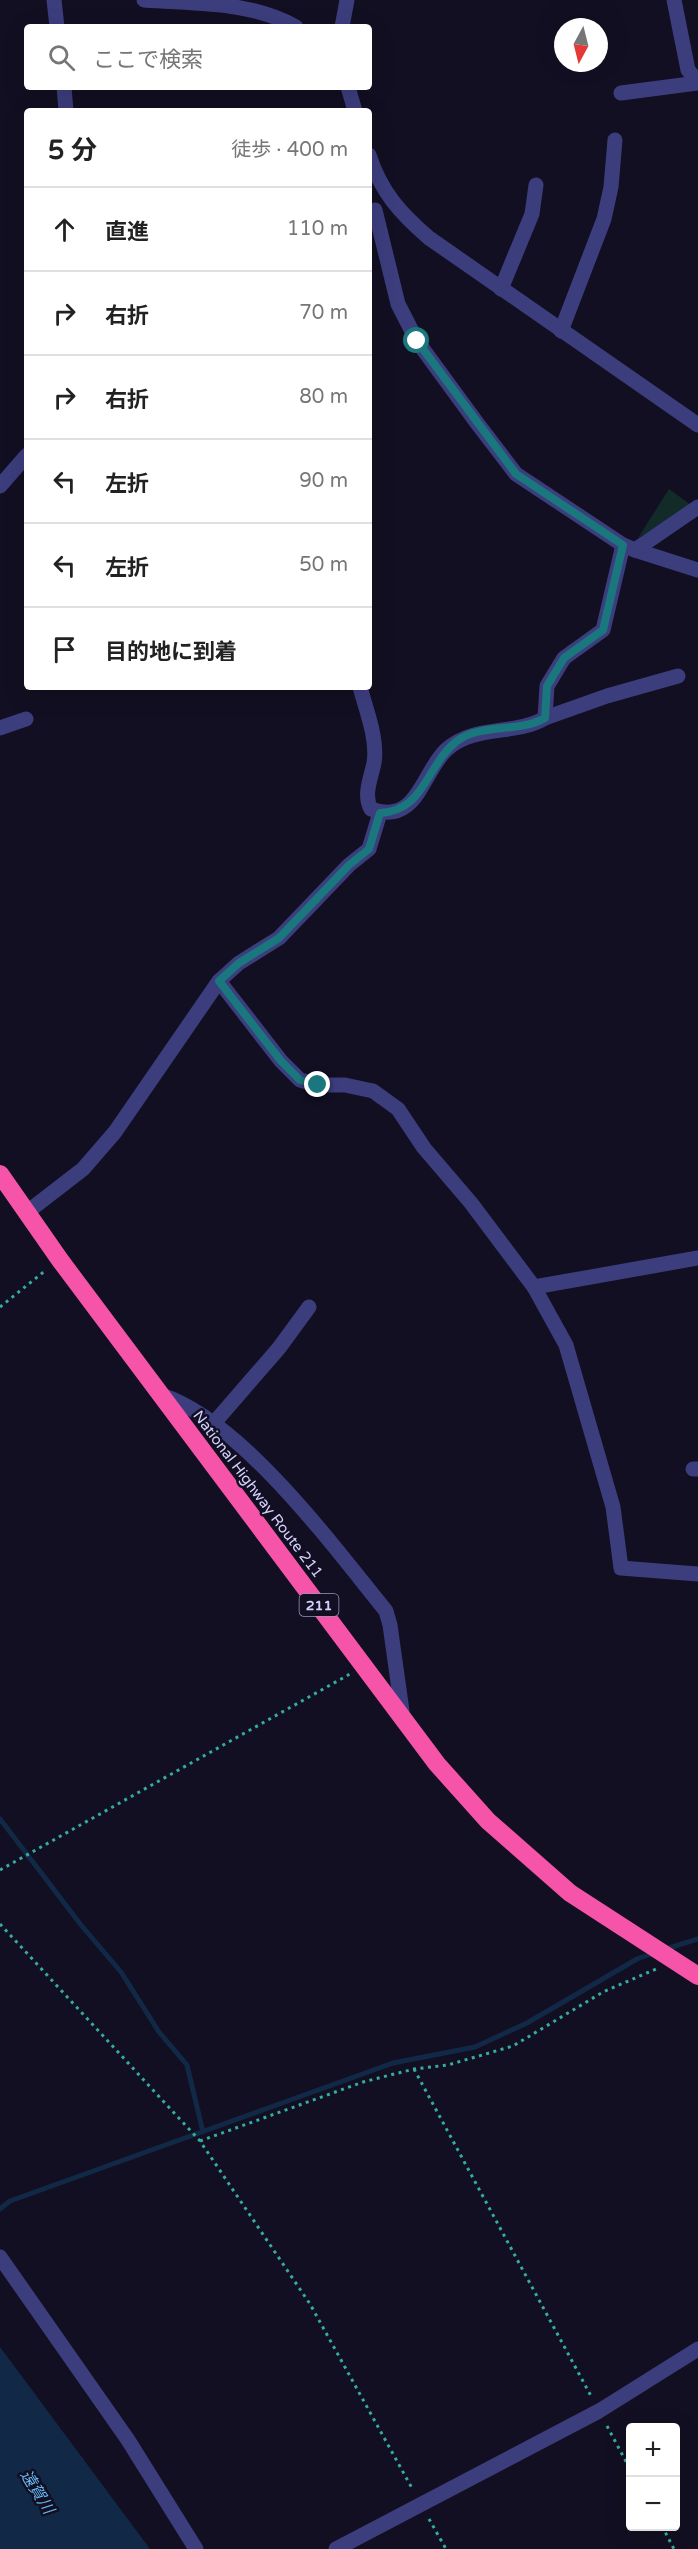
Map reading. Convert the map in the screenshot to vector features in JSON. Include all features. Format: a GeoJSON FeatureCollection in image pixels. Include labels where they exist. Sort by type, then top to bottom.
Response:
{"type":"FeatureCollection","features":[{"type":"Feature","properties":{"kind":"highway","name":"National Highway Route 211"},"geometry":{"type":"LineString","coordinates":[[0,1174],[60,1260],[437,1764],[496,1828],[570,1893],[698,1975]]}},
{"type":"Feature","properties":{"kind":"street"},"geometry":{"type":"LineString","coordinates":[[54,0],[57,24]]}},
{"type":"Feature","properties":{"kind":"street"},"geometry":{"type":"LineString","coordinates":[[144,0],[243,7],[272,15],[290,24]]}},
{"type":"Feature","properties":{"kind":"street"},"geometry":{"type":"LineString","coordinates":[[343,24],[347,0]]}},
{"type":"Feature","properties":{"kind":"street"},"geometry":{"type":"LineString","coordinates":[[674,0],[688,70],[698,83]]}},
{"type":"Feature","properties":{"kind":"street"},"geometry":{"type":"LineString","coordinates":[[621,93],[698,83]]}},
{"type":"Feature","properties":{"kind":"street"},"geometry":{"type":"LineString","coordinates":[[64,90],[66,108]]}},
{"type":"Feature","properties":{"kind":"street"},"geometry":{"type":"LineString","coordinates":[[349,90],[355,108]]}},
{"type":"Feature","properties":{"kind":"street"},"geometry":{"type":"LineString","coordinates":[[561,331],[604,219],[611,187],[615,140]]}},
{"type":"Feature","properties":{"kind":"street"},"geometry":{"type":"LineString","coordinates":[[372,165],[376,178],[388,197],[406,218],[429,238],[698,425]]}},
{"type":"Feature","properties":{"kind":"street"},"geometry":{"type":"LineString","coordinates":[[501,289],[532,214],[536,185]]}},
{"type":"Feature","properties":{"kind":"street"},"geometry":{"type":"LineString","coordinates":[[388,197],[372,213],[398,304],[417,341],[516,474],[629,547],[698,570]]}},
{"type":"Feature","properties":{"kind":"street"},"geometry":{"type":"LineString","coordinates":[[0,486],[24,458]]}},
{"type":"Feature","properties":{"kind":"street"},"geometry":{"type":"LineString","coordinates":[[545,718],[547,686],[564,658],[603,630],[629,547],[698,507]]}},
{"type":"Feature","properties":{"kind":"street"},"geometry":{"type":"LineString","coordinates":[[361,690],[370,723],[374,759],[367,802],[371,809],[380,813],[401,809],[411,801],[421,790],[432,768],[460,739],[478,733],[536,723],[558,712],[678,676]]}},
{"type":"Feature","properties":{"kind":"street"},"geometry":{"type":"LineString","coordinates":[[0,728],[26,719]]}},
{"type":"Feature","properties":{"kind":"street"},"geometry":{"type":"LineString","coordinates":[[26,1213],[83,1169],[115,1132],[219,981],[239,963],[279,938],[349,865],[369,849],[380,813]]}},
{"type":"Feature","properties":{"kind":"street"},"geometry":{"type":"LineString","coordinates":[[219,981],[281,1061],[300,1080],[318,1085],[345,1084],[373,1091],[398,1109],[424,1148],[471,1203],[534,1287],[566,1345],[613,1507],[621,1568],[698,1574]]}},
{"type":"Feature","properties":{"kind":"street"},"geometry":{"type":"LineString","coordinates":[[534,1287],[698,1258]]}},
{"type":"Feature","properties":{"kind":"street"},"geometry":{"type":"LineString","coordinates":[[214,1423],[279,1348],[309,1307]]}},
{"type":"Feature","properties":{"kind":"street"},"geometry":{"type":"LineString","coordinates":[[161,1395],[182,1401],[214,1423],[263,1468],[312,1520],[386,1611],[403,1718]]}},
{"type":"Feature","properties":{"kind":"street"},"geometry":{"type":"LineString","coordinates":[[0,2257],[128,2440],[196,2549]]}},
{"type":"Feature","properties":{"kind":"street"},"geometry":{"type":"LineString","coordinates":[[336,2549],[599,2411],[698,2349]]}},
{"type":"Feature","properties":{"kind":"path"},"geometry":{"type":"LineString","coordinates":[[0,1307],[60,1260]]}},
{"type":"Feature","properties":{"kind":"path"},"geometry":{"type":"LineString","coordinates":[[0,1870],[364,1666]]}},
{"type":"Feature","properties":{"kind":"path"},"geometry":{"type":"LineString","coordinates":[[0,1924],[200,2141],[310,2304],[446,2549]]}},
{"type":"Feature","properties":{"kind":"path"},"geometry":{"type":"LineString","coordinates":[[200,2141],[363,2082],[414,2069],[448,2066],[513,2046],[603,1992],[674,1961]]}},
{"type":"Feature","properties":{"kind":"path"},"geometry":{"type":"LineString","coordinates":[[414,2069],[626,2462]]}},
{"type":"Feature","properties":{"kind":"path"},"geometry":{"type":"LineString","coordinates":[[665,2531],[674,2549]]}},
{"type":"Feature","properties":{"kind":"green space"},"geometry":{"type":"Polygon","coordinates":[[[669,489],[691,505],[638,538],[669,489]]]}},
{"type":"Feature","properties":{"kind":"water","name":"遠賀川"},"geometry":{"type":"Polygon","coordinates":[[[0,2347],[150,2549],[0,2549],[0,2347]]]}},
{"type":"Feature","properties":{"kind":"waterway"},"geometry":{"type":"LineString","coordinates":[[0,1819],[81,1925],[121,1972],[159,2032],[187,2065],[203,2132]]}},
{"type":"Feature","properties":{"kind":"waterway"},"geometry":{"type":"LineString","coordinates":[[666,1949],[698,1939]]}},
{"type":"Feature","properties":{"kind":"waterway"},"geometry":{"type":"LineString","coordinates":[[0,2209],[10,2201],[393,2063],[475,2047],[527,2023],[637,1959],[654,1953]]}},
{"type":"Feature","properties":{"kind":"route"},"geometry":{"type":"LineString","coordinates":[[318,1085],[300,1080],[281,1061],[219,981],[239,963],[279,938],[349,865],[369,849],[380,813],[401,809],[411,801],[421,790],[432,768],[460,739],[478,733],[536,723],[545,718],[547,686],[564,658],[603,630],[623,545],[516,474],[417,341]]}}]}
